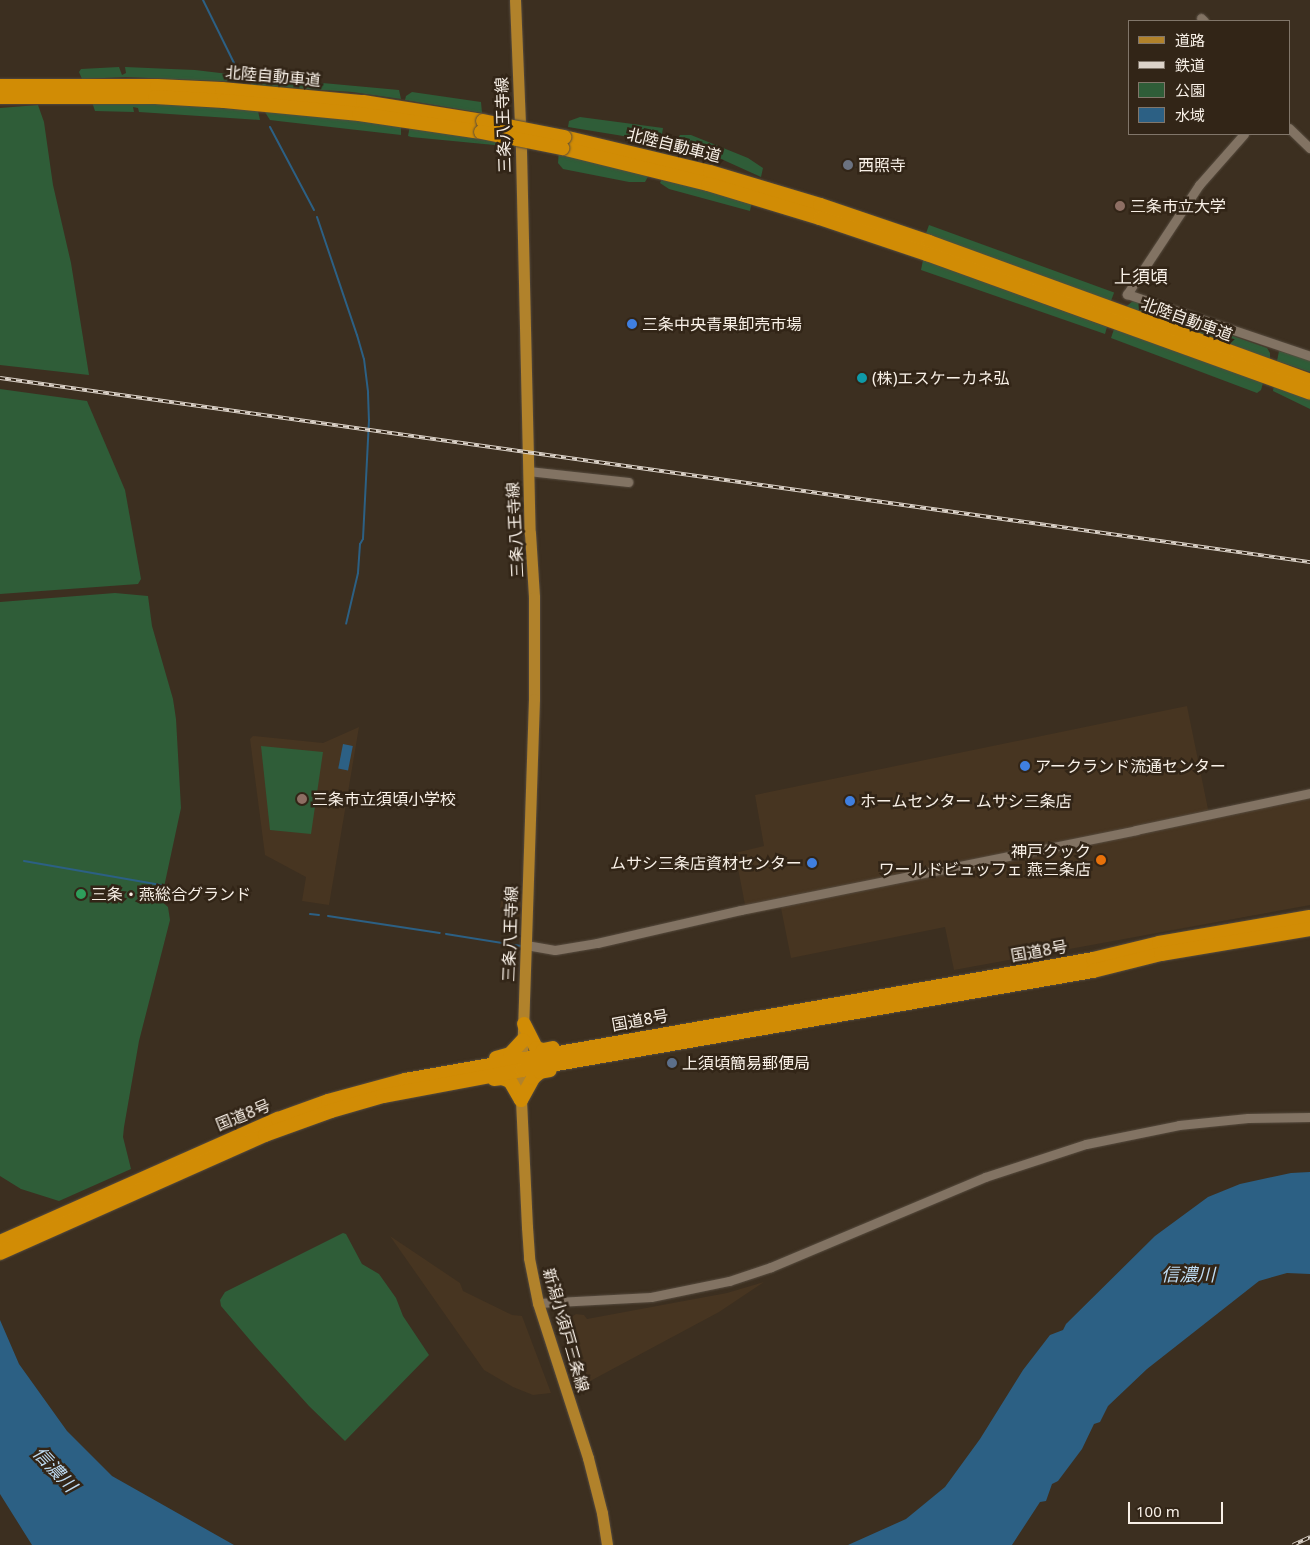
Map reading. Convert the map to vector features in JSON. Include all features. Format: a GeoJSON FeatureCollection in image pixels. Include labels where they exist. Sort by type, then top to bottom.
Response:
{"type":"FeatureCollection","features":[{"type":"Feature","properties":{"kind":"highway","name":"北陸自動車道"},"geometry":{"type":"LineString","coordinates":[[0,86],[55,91]]}},
{"type":"Feature","properties":{"kind":"highway","name":"北陸自動車道"},"geometry":{"type":"LineString","coordinates":[[0,97],[55,91],[157,86],[296,95],[415,110],[563,143],[668,161],[928,248],[1310,381]]}},
{"type":"Feature","properties":{"kind":"highway","name":"北陸自動車道"},"geometry":{"type":"LineString","coordinates":[[928,248],[1310,393]]}},
{"type":"Feature","properties":{"kind":"highway","name":"国道8号"},"geometry":{"type":"LineString","coordinates":[[0,1242],[236,1136],[383,1096],[458,1081],[591,1047],[1093,959],[1159,943],[1310,917]]}},
{"type":"Feature","properties":{"kind":"highway","name":"国道8号"},"geometry":{"type":"LineString","coordinates":[[0,1253],[294,1119],[405,1080],[471,1068],[579,1060],[1083,973],[1161,954],[1310,929]]}},
{"type":"Feature","properties":{"kind":"highway"},"geometry":{"type":"LineString","coordinates":[[524,1024],[530,1040],[538,1050],[570,1045],[591,1047]]}},
{"type":"Feature","properties":{"kind":"highway"},"geometry":{"type":"LineString","coordinates":[[471,1068],[478,1061],[510,1054],[523,1040]]}},
{"type":"Feature","properties":{"kind":"highway"},"geometry":{"type":"LineString","coordinates":[[522,1100],[529,1083],[540,1072],[569,1066],[579,1060]]}},
{"type":"Feature","properties":{"kind":"highway"},"geometry":{"type":"LineString","coordinates":[[458,1081],[468,1084],[505,1078],[512,1083],[522,1100]]}},
{"type":"Feature","properties":{"kind":"main road","name":"三条八王寺線"},"geometry":{"type":"LineString","coordinates":[[515,0],[522,152],[528,470],[534,597],[534,683],[522,1064]]}},
{"type":"Feature","properties":{"kind":"main road","name":"新潟小須戸三条線"},"geometry":{"type":"LineString","coordinates":[[522,1064],[529,1258],[538,1303],[588,1458],[602,1513],[607,1545]]}},
{"type":"Feature","properties":{"kind":"street"},"geometry":{"type":"LineString","coordinates":[[1290,129],[1310,148]]}},
{"type":"Feature","properties":{"kind":"street"},"geometry":{"type":"LineString","coordinates":[[1243,135],[1199,186],[1127,294],[1310,356]]}},
{"type":"Feature","properties":{"kind":"street"},"geometry":{"type":"LineString","coordinates":[[528,470],[628,482]]}},
{"type":"Feature","properties":{"kind":"street"},"geometry":{"type":"LineString","coordinates":[[526,945],[555,950],[596,943],[741,910],[1310,793]]}},
{"type":"Feature","properties":{"kind":"street"},"geometry":{"type":"LineString","coordinates":[[538,1303],[651,1296],[728,1281],[771,1267],[985,1177],[1086,1144],[1179,1125],[1248,1118],[1310,1117]]}},
{"type":"Feature","properties":{"kind":"shaded area"},"geometry":{"type":"Polygon","coordinates":[[[1187,706],[1210,819],[1310,798],[1310,905],[954,970],[945,927],[791,958],[781,908],[747,915],[735,853],[764,846],[755,795],[1187,706]]]}},
{"type":"Feature","properties":{"kind":"shaded area","name":"三条市立須頃小学校"},"geometry":{"type":"Polygon","coordinates":[[[359,727],[329,905],[302,901],[306,877],[265,855],[250,739],[253,736],[323,743],[359,727]]]}},
{"type":"Feature","properties":{"kind":"shaded area"},"geometry":{"type":"Polygon","coordinates":[[[503,891],[523,894],[523,919],[510,918],[510,910],[500,908],[503,891]]]}},
{"type":"Feature","properties":{"kind":"shaded area"},"geometry":{"type":"Polygon","coordinates":[[[390,1236],[460,1283],[463,1291],[512,1315],[522,1316],[551,1393],[533,1395],[513,1387],[484,1370],[390,1236]]]}},
{"type":"Feature","properties":{"kind":"shaded area"},"geometry":{"type":"Polygon","coordinates":[[[764,1282],[719,1312],[579,1387],[562,1323],[576,1314],[584,1315],[587,1319],[727,1293],[764,1282]]]}},
{"type":"Feature","properties":{"kind":"green space"},"geometry":{"type":"Polygon","coordinates":[[[119,67],[122,75],[126,73],[125,67],[195,70],[237,75],[241,82],[126,77],[82,79],[79,72],[81,69],[119,67]]]}},
{"type":"Feature","properties":{"kind":"green space"},"geometry":{"type":"Polygon","coordinates":[[[257,77],[399,90],[401,99],[352,92],[251,85],[250,78],[257,77]]]}},
{"type":"Feature","properties":{"kind":"green space"},"geometry":{"type":"Polygon","coordinates":[[[412,92],[481,102],[482,113],[405,100],[406,96],[412,92]]]}},
{"type":"Feature","properties":{"kind":"green space"},"geometry":{"type":"Polygon","coordinates":[[[92,102],[159,104],[258,111],[260,120],[139,112],[138,108],[133,107],[134,112],[95,111],[92,102]]]}},
{"type":"Feature","properties":{"kind":"green space"},"geometry":{"type":"Polygon","coordinates":[[[38,105],[44,122],[53,185],[71,263],[89,375],[0,365],[0,108],[38,105]]]}},
{"type":"Feature","properties":{"kind":"green space"},"geometry":{"type":"Polygon","coordinates":[[[263,109],[401,125],[401,135],[270,120],[263,109]]]}},
{"type":"Feature","properties":{"kind":"green space"},"geometry":{"type":"Polygon","coordinates":[[[580,117],[663,128],[660,142],[568,127],[569,121],[580,117]]]}},
{"type":"Feature","properties":{"kind":"green space"},"geometry":{"type":"Polygon","coordinates":[[[410,125],[514,142],[515,147],[411,137],[408,136],[410,125]]]}},
{"type":"Feature","properties":{"kind":"green space"},"geometry":{"type":"Polygon","coordinates":[[[680,135],[691,135],[748,158],[763,168],[761,177],[719,158],[674,145],[680,135]]]}},
{"type":"Feature","properties":{"kind":"green space"},"geometry":{"type":"Polygon","coordinates":[[[559,150],[650,173],[645,182],[629,182],[563,169],[558,163],[559,150]]]}},
{"type":"Feature","properties":{"kind":"green space"},"geometry":{"type":"Polygon","coordinates":[[[663,177],[752,201],[750,211],[669,189],[660,183],[663,177]]]}},
{"type":"Feature","properties":{"kind":"green space"},"geometry":{"type":"Polygon","coordinates":[[[929,225],[1114,292],[1111,302],[926,234],[929,225]]]}},
{"type":"Feature","properties":{"kind":"green space"},"geometry":{"type":"Polygon","coordinates":[[[923,260],[1107,327],[1105,334],[921,270],[923,260]]]}},
{"type":"Feature","properties":{"kind":"green space"},"geometry":{"type":"Polygon","coordinates":[[[1133,301],[1267,348],[1270,353],[1270,360],[1123,309],[1133,301]]]}},
{"type":"Feature","properties":{"kind":"green space"},"geometry":{"type":"Polygon","coordinates":[[[1114,329],[1263,383],[1261,390],[1257,393],[1111,338],[1114,329]]]}},
{"type":"Feature","properties":{"kind":"green space"},"geometry":{"type":"Polygon","coordinates":[[[1279,351],[1310,360],[1310,372],[1277,361],[1279,351]]]}},
{"type":"Feature","properties":{"kind":"green space"},"geometry":{"type":"Polygon","coordinates":[[[1274,384],[1310,398],[1310,409],[1273,391],[1274,384]]]}},
{"type":"Feature","properties":{"kind":"green space"},"geometry":{"type":"Polygon","coordinates":[[[0,389],[87,401],[125,490],[141,579],[138,584],[0,594],[0,389]]]}},
{"type":"Feature","properties":{"kind":"green space","name":"三条・燕総合グランド"},"geometry":{"type":"Polygon","coordinates":[[[115,593],[148,596],[152,626],[173,699],[176,719],[181,808],[161,901],[168,907],[170,920],[139,1041],[124,1127],[123,1137],[131,1169],[59,1201],[21,1189],[0,1176],[0,602],[115,593]]]}},
{"type":"Feature","properties":{"kind":"green space"},"geometry":{"type":"Polygon","coordinates":[[[261,746],[323,752],[311,834],[270,830],[261,746]]]}},
{"type":"Feature","properties":{"kind":"green space"},"geometry":{"type":"Polygon","coordinates":[[[343,1233],[346,1234],[362,1264],[379,1274],[396,1298],[403,1316],[429,1355],[345,1441],[309,1406],[255,1346],[221,1306],[220,1300],[225,1292],[343,1233]]]}},
{"type":"Feature","properties":{"kind":"water"},"geometry":{"type":"Polygon","coordinates":[[[343,744],[353,746],[348,770],[338,769],[343,744]]]}},
{"type":"Feature","properties":{"kind":"water","name":"信濃川"},"geometry":{"type":"Polygon","coordinates":[[[1310,1172],[1310,1274],[1287,1273],[1259,1281],[1147,1369],[1108,1406],[1100,1422],[1094,1424],[1082,1449],[1058,1481],[1052,1484],[1046,1501],[1040,1502],[1012,1545],[848,1545],[906,1519],[945,1487],[980,1439],[1023,1370],[1050,1335],[1063,1330],[1066,1324],[1155,1236],[1208,1197],[1240,1184],[1291,1173],[1310,1172]]]}},
{"type":"Feature","properties":{"kind":"water","name":"信濃川"},"geometry":{"type":"Polygon","coordinates":[[[0,1320],[19,1364],[67,1431],[112,1476],[234,1545],[32,1545],[0,1494],[0,1320]]]}},
{"type":"Feature","properties":{"kind":"waterway"},"geometry":{"type":"LineString","coordinates":[[203,0],[236,67]]}},
{"type":"Feature","properties":{"kind":"waterway"},"geometry":{"type":"LineString","coordinates":[[270,127],[314,210]]}},
{"type":"Feature","properties":{"kind":"waterway"},"geometry":{"type":"LineString","coordinates":[[317,217],[364,359],[368,393],[369,420],[363,539],[360,544],[358,573],[346,624]]}},
{"type":"Feature","properties":{"kind":"waterway"},"geometry":{"type":"LineString","coordinates":[[24,861],[161,885]]}},
{"type":"Feature","properties":{"kind":"waterway"},"geometry":{"type":"LineString","coordinates":[[310,914],[319,915]]}},
{"type":"Feature","properties":{"kind":"waterway"},"geometry":{"type":"LineString","coordinates":[[328,916],[440,933]]}},
{"type":"Feature","properties":{"kind":"waterway"},"geometry":{"type":"LineString","coordinates":[[446,934],[521,946]]}},
{"type":"Feature","properties":{"kind":"railway"},"geometry":{"type":"LineString","coordinates":[[0,378],[1310,562]]}},
{"type":"Feature","properties":{"kind":"railway"},"geometry":{"type":"LineString","coordinates":[[1293,1545],[1310,1537]]}},
{"type":"Feature","properties":{"kind":"place","name":"西照寺"},"geometry":{"type":"Point","coordinates":[848,165]}},
{"type":"Feature","properties":{"kind":"place","name":"三条市立大学"},"geometry":{"type":"Point","coordinates":[1120,206]}},
{"type":"Feature","properties":{"kind":"place","name":"三条中央青果卸売市場"},"geometry":{"type":"Point","coordinates":[632,324]}},
{"type":"Feature","properties":{"kind":"place","name":"(株)エスケーカネ弘"},"geometry":{"type":"Point","coordinates":[862,378]}},
{"type":"Feature","properties":{"kind":"place","name":"アークランド流通センター"},"geometry":{"type":"Point","coordinates":[1025,766]}},
{"type":"Feature","properties":{"kind":"place","name":"三条市立須頃小学校"},"geometry":{"type":"Point","coordinates":[302,799]}},
{"type":"Feature","properties":{"kind":"place","name":"ホームセンター ムサシ三条店"},"geometry":{"type":"Point","coordinates":[850,801]}},
{"type":"Feature","properties":{"kind":"place","name":"神戸クック ワールドビュッフェ 燕三条店"},"geometry":{"type":"Point","coordinates":[1101,860]}},
{"type":"Feature","properties":{"kind":"place","name":"ムサシ三条店資材センター"},"geometry":{"type":"Point","coordinates":[812,863]}},
{"type":"Feature","properties":{"kind":"place","name":"三条・燕総合グランド"},"geometry":{"type":"Point","coordinates":[81,894]}},
{"type":"Feature","properties":{"kind":"place","name":"上須頃簡易郵便局"},"geometry":{"type":"Point","coordinates":[672,1063]}},
{"type":"Feature","properties":{"kind":"district","name":"上須頃"},"geometry":{"type":"Point","coordinates":[1141,276]}}]}
